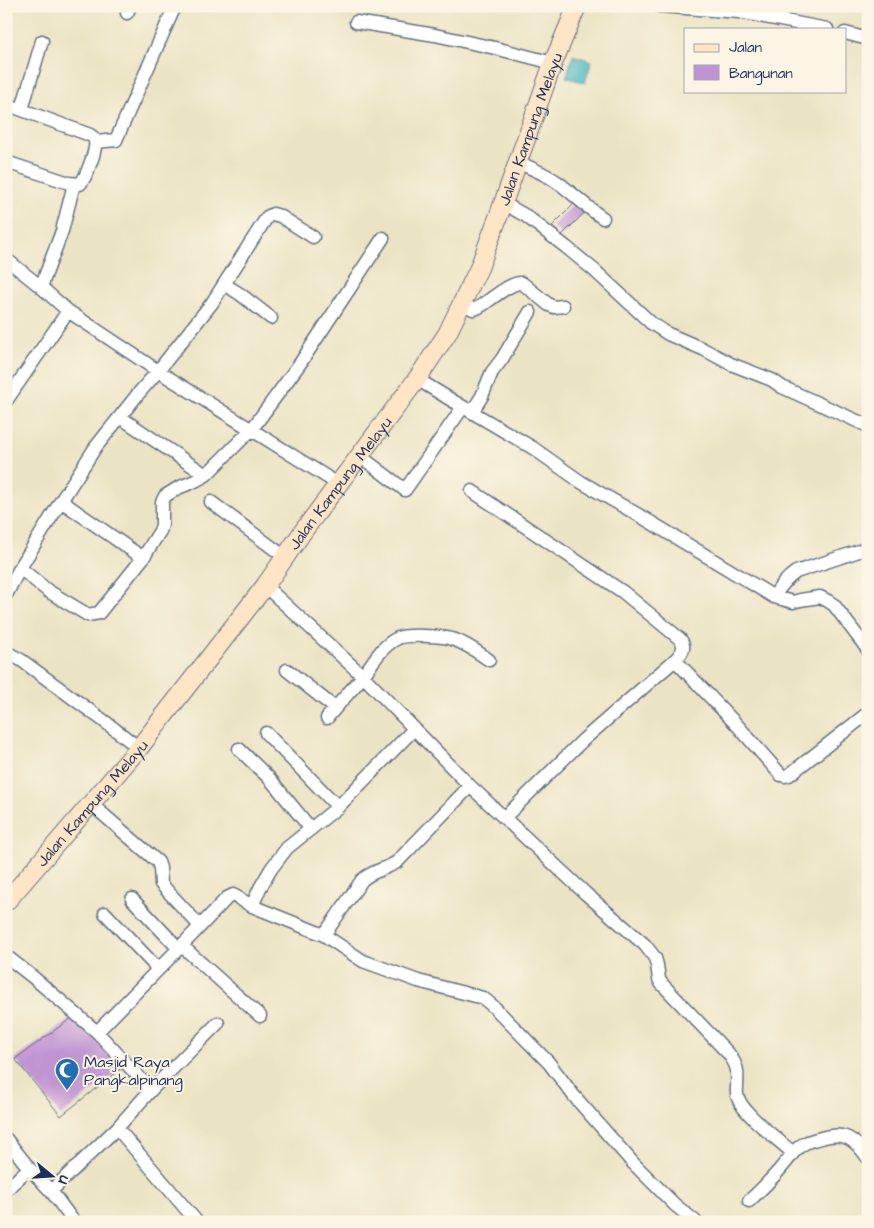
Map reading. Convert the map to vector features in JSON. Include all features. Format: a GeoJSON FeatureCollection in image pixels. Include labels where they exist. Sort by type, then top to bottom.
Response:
{"type":"FeatureCollection","features":[{"type":"Feature","properties":{"kind":"main road","name":"Jalan Kampung Melayu"},"geometry":{"type":"LineString","coordinates":[[6,902],[138,748],[265,586],[447,334],[476,276],[553,63],[577,6]]}},
{"type":"Feature","properties":{"kind":"street"},"geometry":{"type":"LineString","coordinates":[[96,142],[116,140],[175,6]]}},
{"type":"Feature","properties":{"kind":"street"},"geometry":{"type":"LineString","coordinates":[[659,6],[739,12],[821,28]]}},
{"type":"Feature","properties":{"kind":"street"},"geometry":{"type":"LineString","coordinates":[[356,22],[435,35],[553,63]]}},
{"type":"Feature","properties":{"kind":"street"},"geometry":{"type":"LineString","coordinates":[[846,33],[868,40]]}},
{"type":"Feature","properties":{"kind":"street"},"geometry":{"type":"LineString","coordinates":[[22,109],[42,41]]}},
{"type":"Feature","properties":{"kind":"street"},"geometry":{"type":"LineString","coordinates":[[6,104],[90,135],[96,142],[91,162],[80,184],[74,184],[6,162]]}},
{"type":"Feature","properties":{"kind":"street"},"geometry":{"type":"LineString","coordinates":[[518,162],[560,184],[602,218]]}},
{"type":"Feature","properties":{"kind":"street"},"geometry":{"type":"LineString","coordinates":[[41,287],[62,231],[74,184]]}},
{"type":"Feature","properties":{"kind":"street"},"geometry":{"type":"LineString","coordinates":[[503,203],[544,229],[594,270],[651,323],[668,334],[704,349],[731,364],[772,380],[782,387],[868,426]]}},
{"type":"Feature","properties":{"kind":"street"},"geometry":{"type":"LineString","coordinates":[[6,595],[20,568],[95,448],[212,303],[267,217],[273,214],[280,216],[313,237]]}},
{"type":"Feature","properties":{"kind":"street"},"geometry":{"type":"LineString","coordinates":[[20,568],[48,591],[88,616],[99,614],[143,558],[160,532],[162,525],[162,502],[165,496],[206,474],[252,429],[301,362],[383,238]]}},
{"type":"Feature","properties":{"kind":"street"},"geometry":{"type":"LineString","coordinates":[[6,260],[68,310],[158,371],[338,484]]}},
{"type":"Feature","properties":{"kind":"street"},"geometry":{"type":"LineString","coordinates":[[462,304],[473,309],[478,308],[502,291],[522,282],[549,305],[554,307],[563,306]]}},
{"type":"Feature","properties":{"kind":"street"},"geometry":{"type":"LineString","coordinates":[[224,284],[271,318]]}},
{"type":"Feature","properties":{"kind":"street"},"geometry":{"type":"LineString","coordinates":[[6,401],[68,310]]}},
{"type":"Feature","properties":{"kind":"street"},"geometry":{"type":"LineString","coordinates":[[360,456],[405,490],[468,410],[482,396],[492,372],[530,312]]}},
{"type":"Feature","properties":{"kind":"street"},"geometry":{"type":"LineString","coordinates":[[417,378],[533,448],[581,482],[774,597],[788,601],[817,598],[828,601],[834,605],[868,650]]}},
{"type":"Feature","properties":{"kind":"street"},"geometry":{"type":"LineString","coordinates":[[120,417],[206,474]]}},
{"type":"Feature","properties":{"kind":"street"},"geometry":{"type":"LineString","coordinates":[[472,491],[623,592],[680,639],[684,648],[680,655],[582,741],[504,818]]}},
{"type":"Feature","properties":{"kind":"street"},"geometry":{"type":"LineString","coordinates":[[61,501],[143,558]]}},
{"type":"Feature","properties":{"kind":"street"},"geometry":{"type":"LineString","coordinates":[[211,502],[285,557]]}},
{"type":"Feature","properties":{"kind":"street"},"geometry":{"type":"LineString","coordinates":[[774,597],[787,578],[796,572],[868,548]]}},
{"type":"Feature","properties":{"kind":"street"},"geometry":{"type":"LineString","coordinates":[[265,586],[363,676],[470,786],[585,893],[645,945],[655,958],[661,983],[728,1054],[738,1068],[737,1093],[742,1105],[759,1124],[793,1153]]}},
{"type":"Feature","properties":{"kind":"street"},"geometry":{"type":"LineString","coordinates":[[327,718],[363,676],[376,657],[386,646],[399,637],[410,635],[451,639],[489,660]]}},
{"type":"Feature","properties":{"kind":"street"},"geometry":{"type":"LineString","coordinates":[[6,652],[104,721],[138,748]]}},
{"type":"Feature","properties":{"kind":"street"},"geometry":{"type":"LineString","coordinates":[[674,660],[783,776],[789,775],[868,713]]}},
{"type":"Feature","properties":{"kind":"street"},"geometry":{"type":"LineString","coordinates":[[287,670],[335,708]]}},
{"type":"Feature","properties":{"kind":"street"},"geometry":{"type":"LineString","coordinates":[[252,906],[270,869],[287,848],[338,807],[414,729]]}},
{"type":"Feature","properties":{"kind":"street"},"geometry":{"type":"LineString","coordinates":[[266,733],[338,807]]}},
{"type":"Feature","properties":{"kind":"street"},"geometry":{"type":"LineString","coordinates":[[240,749],[270,779],[311,829]]}},
{"type":"Feature","properties":{"kind":"street"},"geometry":{"type":"LineString","coordinates":[[324,935],[362,880],[397,862],[470,786]]}},
{"type":"Feature","properties":{"kind":"street"},"geometry":{"type":"LineString","coordinates":[[90,803],[158,862],[161,884],[200,926]]}},
{"type":"Feature","properties":{"kind":"street"},"geometry":{"type":"LineString","coordinates":[[97,1032],[226,898],[233,895],[252,906],[324,935],[363,961],[418,981],[483,998],[549,1063],[574,1096],[633,1162],[675,1205],[696,1222]]}},
{"type":"Feature","properties":{"kind":"street"},"geometry":{"type":"LineString","coordinates":[[132,899],[180,947],[260,1016]]}},
{"type":"Feature","properties":{"kind":"street"},"geometry":{"type":"LineString","coordinates":[[105,913],[158,969]]}},
{"type":"Feature","properties":{"kind":"street"},"geometry":{"type":"LineString","coordinates":[[6,956],[97,1032],[151,1090]]}},
{"type":"Feature","properties":{"kind":"street"},"geometry":{"type":"LineString","coordinates":[[51,1191],[117,1128],[151,1090],[218,1023]]}},
{"type":"Feature","properties":{"kind":"street"},"geometry":{"type":"LineString","coordinates":[[117,1128],[197,1222]]}},
{"type":"Feature","properties":{"kind":"street"},"geometry":{"type":"LineString","coordinates":[[749,1201],[804,1143],[834,1135],[845,1136],[853,1140],[868,1158]]}},
{"type":"Feature","properties":{"kind":"street"},"geometry":{"type":"LineString","coordinates":[[6,1139],[29,1168],[51,1191],[74,1222]]}},
{"type":"Feature","properties":{"kind":"street"},"geometry":{"type":"LineString","coordinates":[[6,1190],[29,1168]]}},
{"type":"Feature","properties":{"kind":"water"},"geometry":{"type":"Polygon","coordinates":[[[573,55],[592,61],[585,83],[566,77],[573,55]]]}},
{"type":"Feature","properties":{"kind":"building"},"geometry":{"type":"Polygon","coordinates":[[[576,202],[585,212],[562,235],[552,226],[576,202]]]}},
{"type":"Feature","properties":{"kind":"building","name":"Masjid Raya Pangkalpinang"},"geometry":{"type":"Polygon","coordinates":[[[73,1017],[124,1066],[61,1116],[15,1059],[73,1017]]]}},
{"type":"Feature","properties":{"kind":"place","name":"Masjid Raya Pangkalpinang"},"geometry":{"type":"Point","coordinates":[67,1091]}}]}
